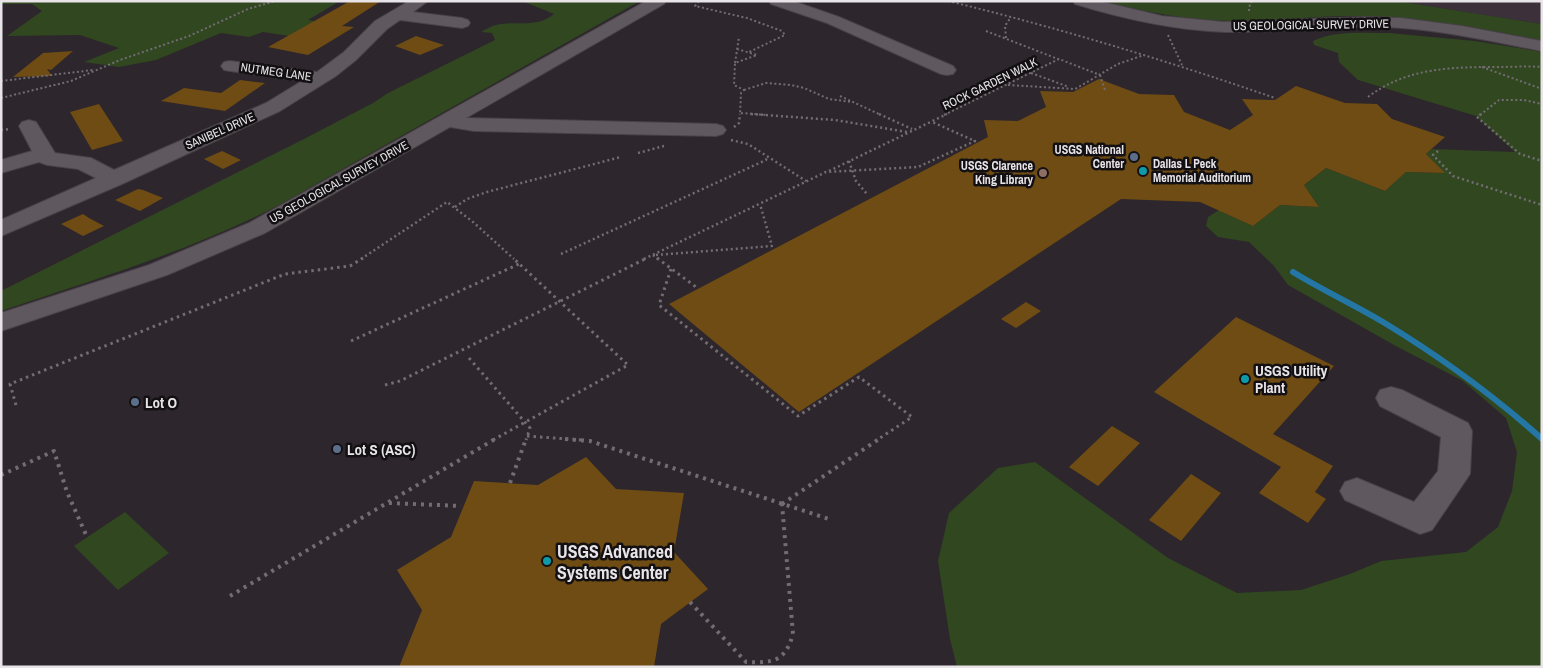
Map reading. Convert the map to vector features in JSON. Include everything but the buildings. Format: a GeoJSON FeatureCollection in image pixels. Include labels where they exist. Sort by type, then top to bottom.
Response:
{"type":"FeatureCollection","features":[{"type":"Feature","properties":{"kind":"street","name":"SANIBEL DRIVE"},"geometry":{"type":"LineString","coordinates":[[1,229],[273,107],[321,78],[350,56],[381,25],[420,1]]}},
{"type":"Feature","properties":{"kind":"street","name":"US GEOLOGICAL SURVEY DRIVE"},"geometry":{"type":"LineString","coordinates":[[1,322],[158,270],[224,243],[283,214],[658,1]]}},
{"type":"Feature","properties":{"kind":"street"},"geometry":{"type":"LineString","coordinates":[[778,1],[832,20],[947,70]]}},
{"type":"Feature","properties":{"kind":"street","name":"US GEOLOGICAL SURVEY DRIVE"},"geometry":{"type":"LineString","coordinates":[[1081,1],[1163,21],[1199,26],[1247,27],[1388,22],[1439,27],[1542,46]]}},
{"type":"Feature","properties":{"kind":"street"},"geometry":{"type":"LineString","coordinates":[[395,15],[462,23]]}},
{"type":"Feature","properties":{"kind":"street","name":"NUTMEG LANE"},"geometry":{"type":"LineString","coordinates":[[230,66],[321,78]]}},
{"type":"Feature","properties":{"kind":"street"},"geometry":{"type":"LineString","coordinates":[[448,121],[474,126],[724,134]]}},
{"type":"Feature","properties":{"kind":"street"},"geometry":{"type":"LineString","coordinates":[[29,126],[47,159],[74,161],[90,166],[114,179]]}},
{"type":"Feature","properties":{"kind":"street"},"geometry":{"type":"LineString","coordinates":[[1,167],[44,154]]}},
{"type":"Feature","properties":{"kind":"street"},"geometry":{"type":"LineString","coordinates":[[1357,491],[1420,520],[1454,474],[1457,431],[1391,398]]}},
{"type":"Feature","properties":{"kind":"path"},"geometry":{"type":"LineString","coordinates":[[1,98],[63,83],[96,69],[181,40],[248,9],[275,1]]}},
{"type":"Feature","properties":{"kind":"path"},"geometry":{"type":"LineString","coordinates":[[699,1],[695,6],[747,18],[782,32],[785,35],[749,52]]}},
{"type":"Feature","properties":{"kind":"path"},"geometry":{"type":"LineString","coordinates":[[948,1],[1183,66],[1275,98]]}},
{"type":"Feature","properties":{"kind":"path"},"geometry":{"type":"LineString","coordinates":[[1006,39],[1005,22],[1011,17]]}},
{"type":"Feature","properties":{"kind":"path"},"geometry":{"type":"LineString","coordinates":[[986,31],[1058,60]]}},
{"type":"Feature","properties":{"kind":"path"},"geometry":{"type":"LineString","coordinates":[[1167,34],[1183,66]]}},
{"type":"Feature","properties":{"kind":"path"},"geometry":{"type":"LineString","coordinates":[[739,37],[734,85],[744,90]]}},
{"type":"Feature","properties":{"kind":"path"},"geometry":{"type":"LineString","coordinates":[[735,63],[757,55],[738,49]]}},
{"type":"Feature","properties":{"kind":"path"},"geometry":{"type":"LineString","coordinates":[[1007,85],[1074,89],[1118,64],[1144,55]]}},
{"type":"Feature","properties":{"kind":"path","name":"ROCK GARDEN WALK"},"geometry":{"type":"LineString","coordinates":[[932,122],[1058,60],[1100,75]]}},
{"type":"Feature","properties":{"kind":"path"},"geometry":{"type":"LineString","coordinates":[[1368,97],[1380,85],[1405,76],[1463,66],[1542,67]]}},
{"type":"Feature","properties":{"kind":"path"},"geometry":{"type":"LineString","coordinates":[[1479,66],[1542,89]]}},
{"type":"Feature","properties":{"kind":"path"},"geometry":{"type":"LineString","coordinates":[[2,81],[96,69]]}},
{"type":"Feature","properties":{"kind":"path"},"geometry":{"type":"LineString","coordinates":[[1031,73],[1074,89]]}},
{"type":"Feature","properties":{"kind":"path"},"geometry":{"type":"LineString","coordinates":[[1100,75],[1105,90]]}},
{"type":"Feature","properties":{"kind":"path"},"geometry":{"type":"LineString","coordinates":[[806,181],[754,148],[724,134],[739,123],[741,93],[744,90],[766,83],[804,88],[829,99],[852,102]]}},
{"type":"Feature","properties":{"kind":"path"},"geometry":{"type":"LineString","coordinates":[[840,96],[913,130]]}},
{"type":"Feature","properties":{"kind":"path"},"geometry":{"type":"LineString","coordinates":[[1542,104],[1524,100],[1499,100],[1477,116],[1520,154],[1542,161]]}},
{"type":"Feature","properties":{"kind":"path"},"geometry":{"type":"LineString","coordinates":[[741,113],[835,120],[908,132]]}},
{"type":"Feature","properties":{"kind":"path"},"geometry":{"type":"LineString","coordinates":[[826,172],[932,122]]}},
{"type":"Feature","properties":{"kind":"path","name":"ROCK GARDEN WALK"},"geometry":{"type":"LineString","coordinates":[[385,385],[400,381],[653,255],[826,172],[918,167],[975,141],[932,122]]}},
{"type":"Feature","properties":{"kind":"path"},"geometry":{"type":"LineString","coordinates":[[749,151],[754,148]]}},
{"type":"Feature","properties":{"kind":"path"},"geometry":{"type":"LineString","coordinates":[[1438,150],[1433,156],[1453,176],[1542,205]]}},
{"type":"Feature","properties":{"kind":"path"},"geometry":{"type":"LineString","coordinates":[[561,254],[766,160],[767,156]]}},
{"type":"Feature","properties":{"kind":"path"},"geometry":{"type":"LineString","coordinates":[[454,207],[466,199],[479,195],[621,158]]}},
{"type":"Feature","properties":{"kind":"path"},"geometry":{"type":"LineString","coordinates":[[849,161],[856,181],[867,194]]}},
{"type":"Feature","properties":{"kind":"path"},"geometry":{"type":"LineString","coordinates":[[16,404],[10,384],[285,274],[339,269],[350,266],[447,202],[470,218],[521,263],[628,365],[525,421],[230,596]]}},
{"type":"Feature","properties":{"kind":"path"},"geometry":{"type":"LineString","coordinates":[[653,255],[772,246],[760,204]]}},
{"type":"Feature","properties":{"kind":"path"},"geometry":{"type":"LineString","coordinates":[[653,255],[696,287]]}},
{"type":"Feature","properties":{"kind":"path"},"geometry":{"type":"LineString","coordinates":[[351,341],[521,263]]}},
{"type":"Feature","properties":{"kind":"path"},"geometry":{"type":"LineString","coordinates":[[671,269],[659,305],[798,416],[859,377],[912,417],[782,504]]}},
{"type":"Feature","properties":{"kind":"path"},"geometry":{"type":"LineString","coordinates":[[469,358],[530,428],[510,484]]}},
{"type":"Feature","properties":{"kind":"path"},"geometry":{"type":"LineString","coordinates":[[527,436],[590,441],[832,520]]}},
{"type":"Feature","properties":{"kind":"path"},"geometry":{"type":"LineString","coordinates":[[1,476],[54,451],[73,507],[87,537]]}},
{"type":"Feature","properties":{"kind":"path"},"geometry":{"type":"LineString","coordinates":[[389,503],[461,506]]}},
{"type":"Feature","properties":{"kind":"path"},"geometry":{"type":"LineString","coordinates":[[690,602],[746,662],[771,663],[783,657],[791,647],[793,634],[782,504]]}},
{"type":"Feature","properties":{"kind":"shaded area"},"geometry":{"type":"Polygon","coordinates":[[[1397,1],[1542,1],[1542,24],[1397,1]]]}},
{"type":"Feature","properties":{"kind":"green space"},"geometry":{"type":"Polygon","coordinates":[[[2,1],[340,1],[308,20],[326,23],[302,38],[263,32],[249,37],[221,33],[156,60],[119,67],[84,62],[119,48],[80,35],[7,36],[42,11],[32,4],[1,4],[2,1]]]}},
{"type":"Feature","properties":{"kind":"green space"},"geometry":{"type":"Polygon","coordinates":[[[522,1],[640,1],[279,205],[177,250],[107,276],[1,311],[1,291],[302,140],[373,103],[388,93],[495,40],[492,33],[481,32],[488,28],[503,24],[533,23],[547,19],[554,14],[522,1]]]}},
{"type":"Feature","properties":{"kind":"green space"},"geometry":{"type":"Polygon","coordinates":[[[1102,1],[1397,1],[1542,24],[1542,40],[1404,18],[1343,16],[1255,21],[1205,20],[1170,16],[1102,1]]]}},
{"type":"Feature","properties":{"kind":"green space"},"geometry":{"type":"Polygon","coordinates":[[[1389,33],[1475,41],[1542,52],[1542,667],[957,667],[950,639],[938,561],[949,513],[998,468],[1035,462],[1168,558],[1237,593],[1301,590],[1350,574],[1381,561],[1466,552],[1498,527],[1512,491],[1517,452],[1506,418],[1463,381],[1394,345],[1288,285],[1274,266],[1249,242],[1218,237],[1206,226],[1208,217],[1219,210],[1253,226],[1280,205],[1319,207],[1304,185],[1326,168],[1385,191],[1406,172],[1444,173],[1426,154],[1432,149],[1515,152],[1476,116],[1358,80],[1339,62],[1338,53],[1314,45],[1313,41],[1330,35],[1389,33]]]}},
{"type":"Feature","properties":{"kind":"green space"},"geometry":{"type":"Polygon","coordinates":[[[125,512],[169,553],[118,590],[74,546],[125,512]]]}},
{"type":"Feature","properties":{"kind":"waterway"},"geometry":{"type":"LineString","coordinates":[[1293,272],[1372,315],[1425,348],[1485,392],[1542,439]]}},
{"type":"Feature","properties":{"kind":"place","name":"USGS National Center"},"geometry":{"type":"Point","coordinates":[1134,157]}},
{"type":"Feature","properties":{"kind":"place","name":"Dallas L Peck Memorial Auditorium"},"geometry":{"type":"Point","coordinates":[1143,171]}},
{"type":"Feature","properties":{"kind":"place","name":"USGS Clarence King Library"},"geometry":{"type":"Point","coordinates":[1043,173]}},
{"type":"Feature","properties":{"kind":"place","name":"USGS Utility Plant"},"geometry":{"type":"Point","coordinates":[1245,379]}},
{"type":"Feature","properties":{"kind":"place","name":"Lot O"},"geometry":{"type":"Point","coordinates":[135,402]}},
{"type":"Feature","properties":{"kind":"place","name":"Lot S (ASC)"},"geometry":{"type":"Point","coordinates":[337,449]}},
{"type":"Feature","properties":{"kind":"place","name":"USGS Advanced Systems Center"},"geometry":{"type":"Point","coordinates":[547,561]}}]}
